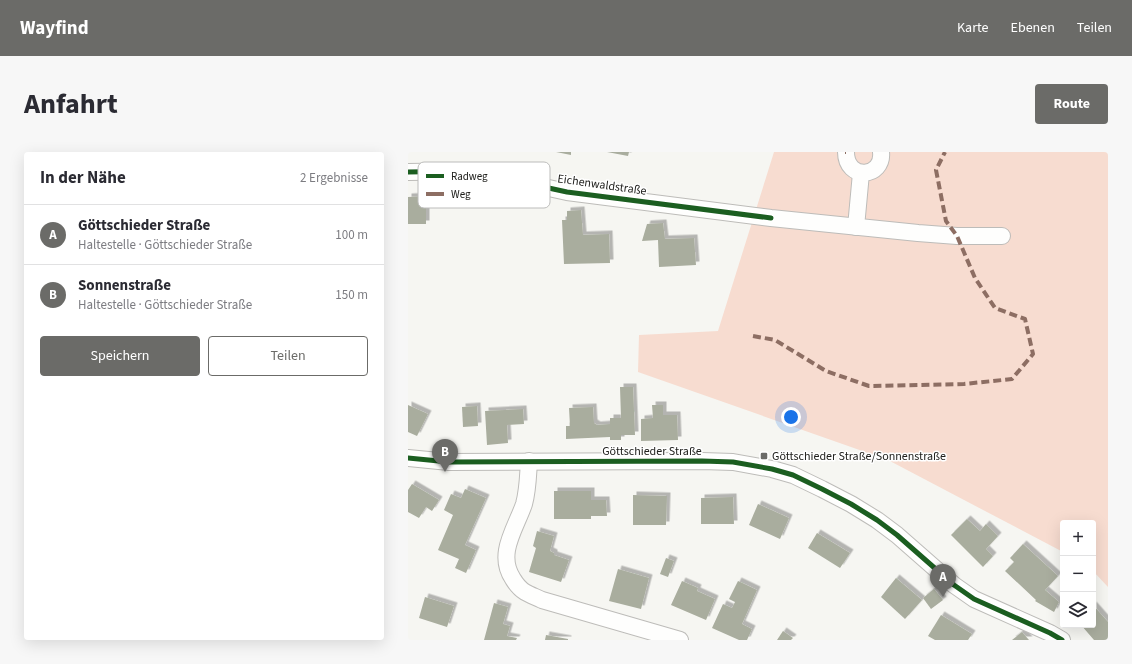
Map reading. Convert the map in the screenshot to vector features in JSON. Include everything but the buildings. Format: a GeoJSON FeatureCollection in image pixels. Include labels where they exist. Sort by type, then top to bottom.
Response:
{"type":"FeatureCollection","features":[{"type":"Feature","properties":{"kind":"street"},"geometry":{"type":"LineString","coordinates":[[846,152],[846,158],[851,168],[861,173],[867,173],[877,167],[880,162],[880,152]]}},
{"type":"Feature","properties":{"kind":"street","name":"Eichenwaldstraße"},"geometry":{"type":"LineString","coordinates":[[408,172],[418,172]]}},
{"type":"Feature","properties":{"kind":"street"},"geometry":{"type":"LineString","coordinates":[[856,227],[861,173]]}},
{"type":"Feature","properties":{"kind":"street","name":"Eichenwaldstraße"},"geometry":{"type":"LineString","coordinates":[[550,188],[567,192],[771,218],[856,227],[934,234],[1002,236]]}},
{"type":"Feature","properties":{"kind":"street","name":"Göttschieder Straße"},"geometry":{"type":"LineString","coordinates":[[408,458],[449,462],[733,462],[772,469],[793,476],[851,504],[897,535],[954,585],[974,599],[1050,633],[1062,640]]}},
{"type":"Feature","properties":{"kind":"street"},"geometry":{"type":"LineString","coordinates":[[529,461],[527,493],[507,547],[507,566],[510,575],[517,586],[524,592],[542,600],[680,640]]}},
{"type":"Feature","properties":{"kind":"shaded area"},"geometry":{"type":"Polygon","coordinates":[[[774,152],[1108,152],[1108,587],[1096,574],[1096,520],[1060,520],[1060,550],[888,460],[638,372],[639,335],[718,331],[774,152]]]}},
{"type":"Feature","properties":{"kind":"marked path"},"geometry":{"type":"LineString","coordinates":[[753,336],[775,340],[826,371],[869,386],[964,384],[1012,379],[1033,354],[1025,319],[995,308],[975,278],[957,236],[946,221],[936,170],[945,152]]}},
{"type":"Feature","properties":{"kind":"cycle path"},"geometry":{"type":"LineString","coordinates":[[408,172],[418,172]]}},
{"type":"Feature","properties":{"kind":"cycle path"},"geometry":{"type":"LineString","coordinates":[[550,188],[567,192],[771,218]]}},
{"type":"Feature","properties":{"kind":"cycle path"},"geometry":{"type":"LineString","coordinates":[[408,458],[449,462],[702,461],[733,462],[772,469],[793,475],[851,504],[877,520],[897,535],[954,585],[974,599],[1050,633],[1062,640]]}},
{"type":"Feature","properties":{"kind":"place","name":"Göttschieder Straße/Sonnenstraße"},"geometry":{"type":"Point","coordinates":[764,456]}},
{"type":"Feature","properties":{"kind":"place","name":"Sonnenstraße"},"geometry":{"type":"Point","coordinates":[445,472]}},
{"type":"Feature","properties":{"kind":"place","name":"Göttschieder Straße"},"geometry":{"type":"Point","coordinates":[943,597]}}]}
